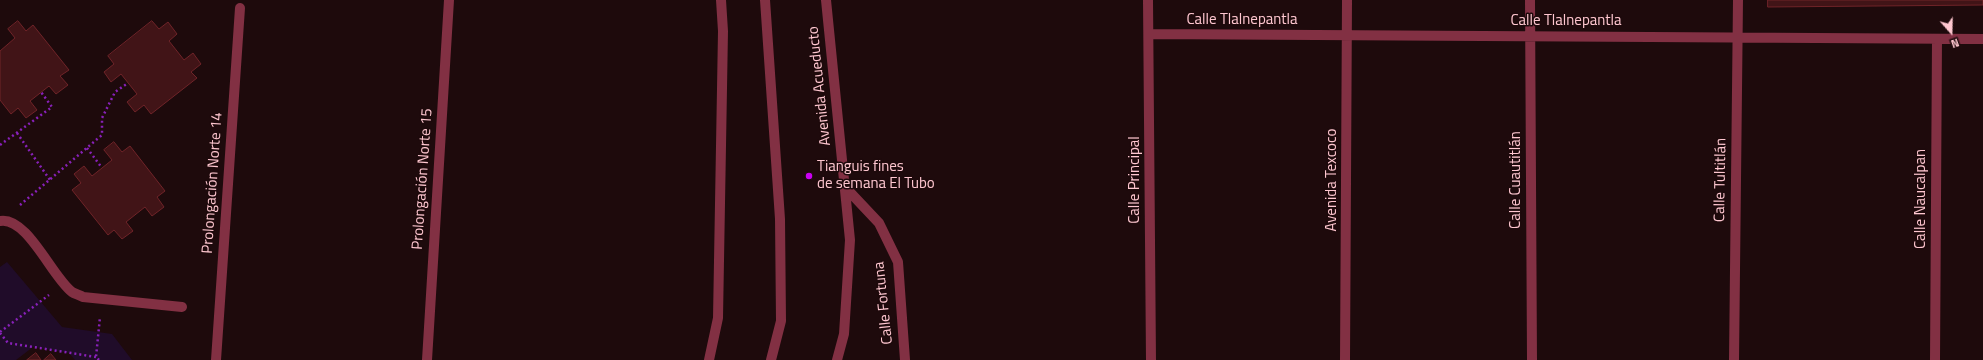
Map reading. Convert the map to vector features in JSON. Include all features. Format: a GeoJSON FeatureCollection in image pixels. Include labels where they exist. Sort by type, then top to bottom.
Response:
{"type":"FeatureCollection","features":[{"type":"Feature","properties":{"kind":"street","name":"Prolongación Norte 15"},"geometry":{"type":"LineString","coordinates":[[427,360],[449,0]]}},
{"type":"Feature","properties":{"kind":"street"},"geometry":{"type":"LineString","coordinates":[[709,360],[718,318],[723,32],[721,0]]}},
{"type":"Feature","properties":{"kind":"street"},"geometry":{"type":"LineString","coordinates":[[765,0],[780,219],[781,321],[771,360]]}},
{"type":"Feature","properties":{"kind":"street","name":"Avenida Acueducto"},"geometry":{"type":"LineString","coordinates":[[826,0],[850,240],[844,334],[837,360]]}},
{"type":"Feature","properties":{"kind":"street","name":"Calle Principal"},"geometry":{"type":"LineString","coordinates":[[1148,0],[1151,360]]}},
{"type":"Feature","properties":{"kind":"street","name":"Avenida Texcoco"},"geometry":{"type":"LineString","coordinates":[[1345,360],[1347,0]]}},
{"type":"Feature","properties":{"kind":"street","name":"Calle Cuautitlán"},"geometry":{"type":"LineString","coordinates":[[1530,0],[1532,360]]}},
{"type":"Feature","properties":{"kind":"street","name":"Calle Tultitlán"},"geometry":{"type":"LineString","coordinates":[[1734,360],[1738,0]]}},
{"type":"Feature","properties":{"kind":"street","name":"Prolongación Norte 14"},"geometry":{"type":"LineString","coordinates":[[216,360],[240,8]]}},
{"type":"Feature","properties":{"kind":"street","name":"Calle Tlalnepantla"},"geometry":{"type":"LineString","coordinates":[[1149,34],[1983,39]]}},
{"type":"Feature","properties":{"kind":"street","name":"Calle Naucalpan"},"geometry":{"type":"LineString","coordinates":[[1935,360],[1937,39]]}},
{"type":"Feature","properties":{"kind":"street","name":"Calle Fortuna"},"geometry":{"type":"LineString","coordinates":[[846,188],[879,223],[898,262],[905,360]]}},
{"type":"Feature","properties":{"kind":"street"},"geometry":{"type":"LineString","coordinates":[[1,221],[9,221],[23,230],[72,292],[83,297],[182,307]]}},
{"type":"Feature","properties":{"kind":"path"},"geometry":{"type":"LineString","coordinates":[[1,221],[102,135],[102,118],[115,92],[128,83]]}},
{"type":"Feature","properties":{"kind":"path"},"geometry":{"type":"LineString","coordinates":[[0,145],[52,107],[41,92]]}},
{"type":"Feature","properties":{"kind":"path"},"geometry":{"type":"LineString","coordinates":[[17,133],[50,180]]}},
{"type":"Feature","properties":{"kind":"path"},"geometry":{"type":"LineString","coordinates":[[87,148],[102,168]]}},
{"type":"Feature","properties":{"kind":"path"},"geometry":{"type":"LineString","coordinates":[[64,283],[0,333],[8,343],[96,357],[99,360]]}},
{"type":"Feature","properties":{"kind":"path"},"geometry":{"type":"LineString","coordinates":[[92,360],[96,357],[101,298]]}},
{"type":"Feature","properties":{"kind":"shaded area"},"geometry":{"type":"Polygon","coordinates":[[[7,262],[62,327],[112,334],[132,360],[75,360],[69,353],[33,347],[16,360],[0,360],[0,267],[7,262]]]}},
{"type":"Feature","properties":{"kind":"building"},"geometry":{"type":"Polygon","coordinates":[[[1768,0],[1983,0],[1983,5],[1768,7],[1768,0]]]}},
{"type":"Feature","properties":{"kind":"building"},"geometry":{"type":"Polygon","coordinates":[[[18,21],[26,31],[33,25],[69,70],[60,76],[68,85],[56,94],[49,86],[30,101],[37,110],[26,118],[18,108],[11,114],[0,100],[0,51],[15,38],[8,29],[18,21]]]}},
{"type":"Feature","properties":{"kind":"building"},"geometry":{"type":"Polygon","coordinates":[[[152,21],[159,29],[168,22],[177,34],[169,41],[184,60],[193,53],[201,64],[191,72],[197,78],[151,114],[144,105],[135,112],[127,102],[137,94],[121,74],[111,82],[104,72],[114,64],[108,56],[152,21]]]}},
{"type":"Feature","properties":{"kind":"building"},"geometry":{"type":"Polygon","coordinates":[[[114,142],[122,152],[130,146],[165,191],[157,197],[164,207],[152,216],[145,207],[126,222],[133,231],[122,239],[114,230],[108,235],[72,190],[81,183],[74,174],[84,166],[92,176],[112,160],[104,150],[114,142]]]}},
{"type":"Feature","properties":{"kind":"building"},"geometry":{"type":"Polygon","coordinates":[[[36,353],[41,360],[27,360],[36,353]]]}},
{"type":"Feature","properties":{"kind":"building"},"geometry":{"type":"Polygon","coordinates":[[[51,354],[56,360],[44,360],[51,354]]]}},
{"type":"Feature","properties":{"kind":"place","name":"Tianguis fines de semana El Tubo"},"geometry":{"type":"Point","coordinates":[809,176]}}]}
